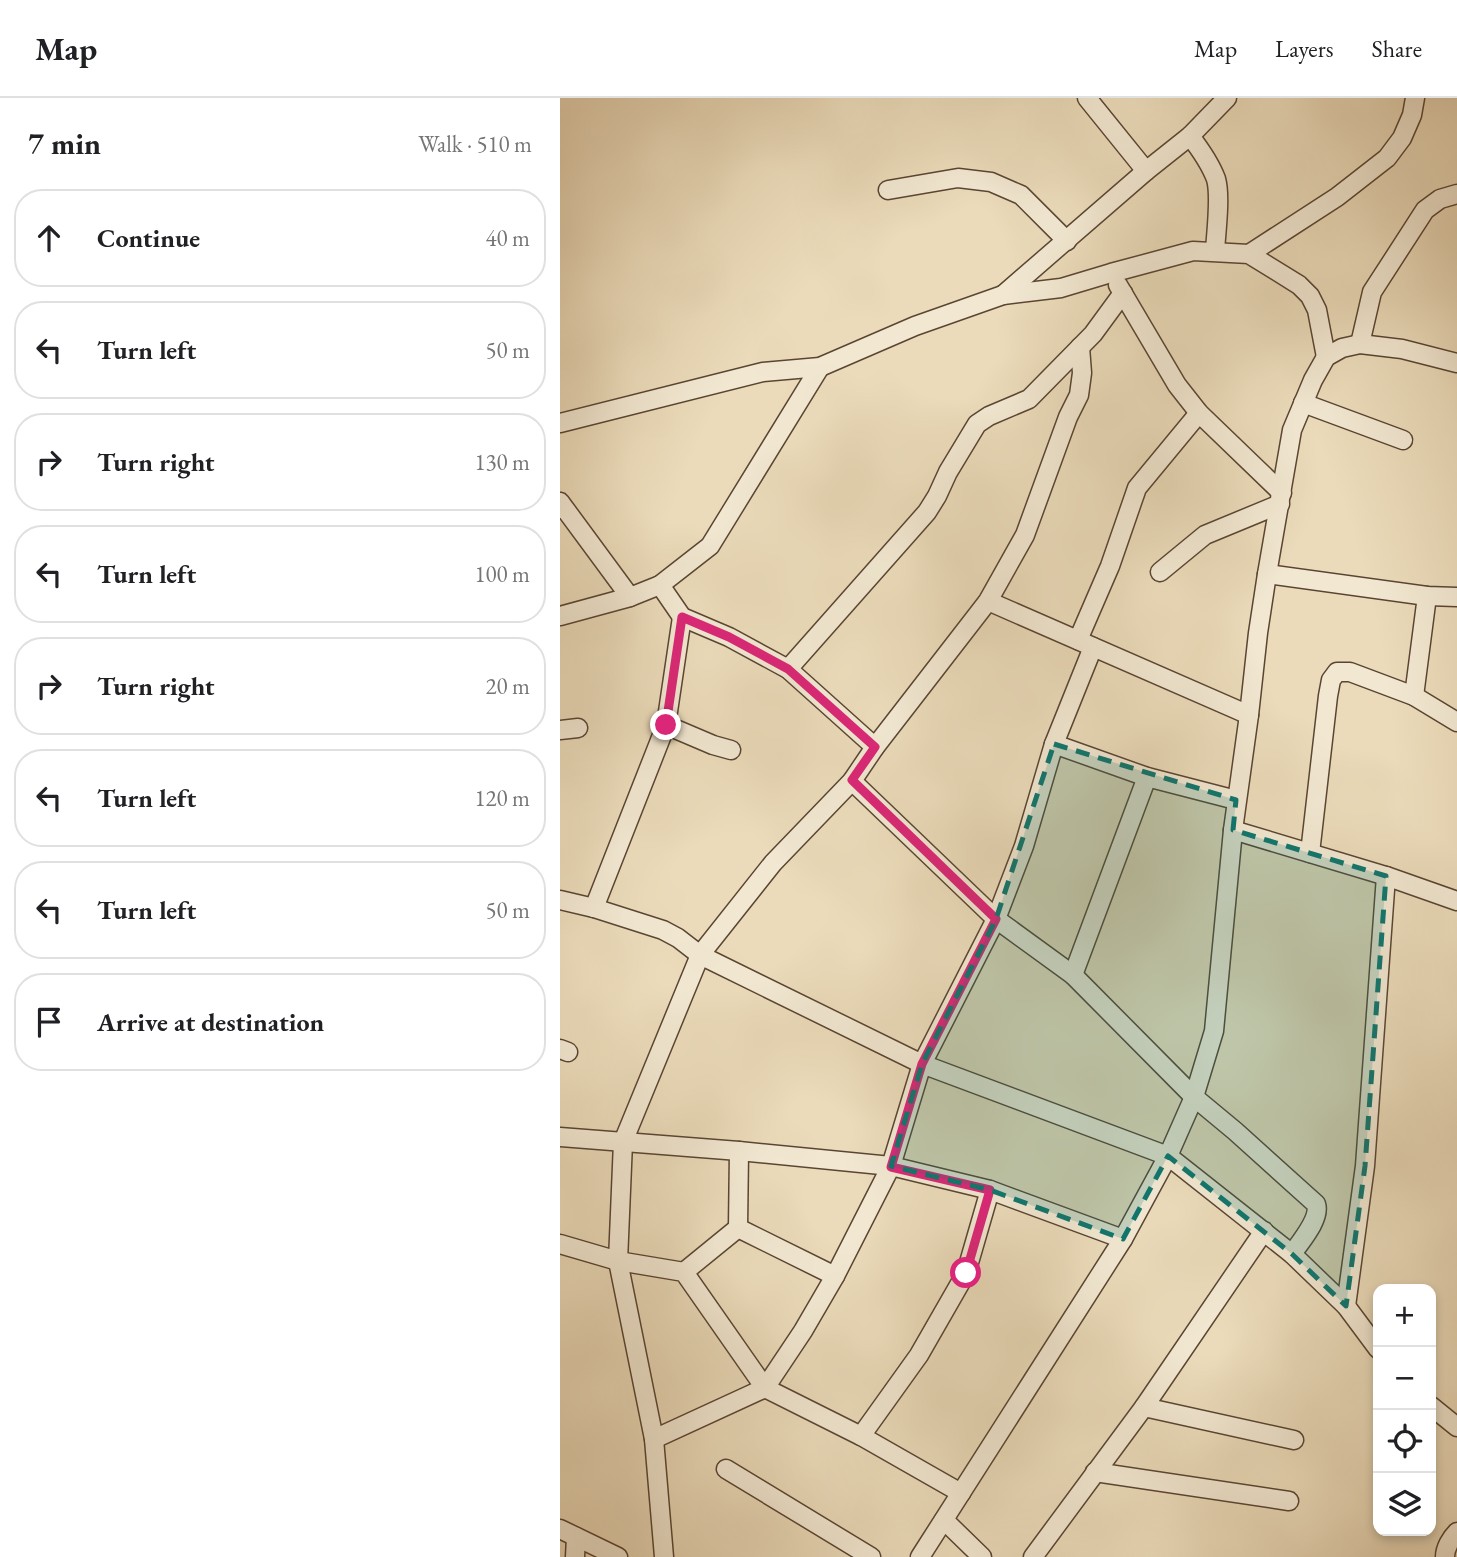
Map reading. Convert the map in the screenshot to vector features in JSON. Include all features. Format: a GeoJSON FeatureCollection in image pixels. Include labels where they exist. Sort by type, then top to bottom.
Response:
{"type":"FeatureCollection","features":[{"type":"Feature","properties":{"kind":"street"},"geometry":{"type":"LineString","coordinates":[[1087,98],[1146,171]]}},
{"type":"Feature","properties":{"kind":"street"},"geometry":{"type":"LineString","coordinates":[[1003,295],[1190,136],[1227,98]]}},
{"type":"Feature","properties":{"kind":"street"},"geometry":{"type":"LineString","coordinates":[[1249,254],[1337,197],[1387,158],[1402,138],[1412,115],[1415,98]]}},
{"type":"Feature","properties":{"kind":"street"},"geometry":{"type":"LineString","coordinates":[[1190,136],[1217,181],[1215,251]]}},
{"type":"Feature","properties":{"kind":"street"},"geometry":{"type":"LineString","coordinates":[[888,190],[958,178],[990,182],[1021,195],[1066,241]]}},
{"type":"Feature","properties":{"kind":"street"},"geometry":{"type":"LineString","coordinates":[[1360,344],[1372,292],[1425,210],[1440,199],[1457,194]]}},
{"type":"Feature","properties":{"kind":"street"},"geometry":{"type":"LineString","coordinates":[[560,423],[763,372],[820,367],[915,326],[1003,295],[1061,288],[1193,251],[1249,254],[1287,276],[1310,296],[1317,310],[1326,357]]}},
{"type":"Feature","properties":{"kind":"street"},"geometry":{"type":"LineString","coordinates":[[1111,273],[1177,386],[1281,499]]}},
{"type":"Feature","properties":{"kind":"street"},"geometry":{"type":"LineString","coordinates":[[788,669],[927,512],[977,424],[995,413],[1029,399],[1093,334],[1123,293]]}},
{"type":"Feature","properties":{"kind":"street"},"geometry":{"type":"LineString","coordinates":[[920,1557],[1123,1239],[1168,1156],[1194,1097],[1214,1031],[1236,800],[1258,634],[1292,430],[1303,403],[1326,357],[1342,348],[1360,344],[1402,349],[1457,363]]}},
{"type":"Feature","properties":{"kind":"street"},"geometry":{"type":"LineString","coordinates":[[664,1557],[654,1438],[618,1261],[624,1142],[700,955],[773,863],[852,780],[988,601],[1025,535],[1068,417],[1079,395],[1082,373],[1080,347]]}},
{"type":"Feature","properties":{"kind":"street"},"geometry":{"type":"LineString","coordinates":[[560,616],[630,597],[660,585],[710,546],[820,367]]}},
{"type":"Feature","properties":{"kind":"street"},"geometry":{"type":"LineString","coordinates":[[1303,403],[1403,440]]}},
{"type":"Feature","properties":{"kind":"street"},"geometry":{"type":"LineString","coordinates":[[654,1438],[765,1388],[835,1276],[891,1167],[922,1064],[996,919],[1024,846],[1110,566],[1137,488],[1199,413]]}},
{"type":"Feature","properties":{"kind":"street"},"geometry":{"type":"LineString","coordinates":[[1160,572],[1205,535],[1281,499]]}},
{"type":"Feature","properties":{"kind":"street"},"geometry":{"type":"LineString","coordinates":[[560,502],[630,597]]}},
{"type":"Feature","properties":{"kind":"street"},"geometry":{"type":"LineString","coordinates":[[1267,574],[1427,596],[1457,597]]}},
{"type":"Feature","properties":{"kind":"street"},"geometry":{"type":"LineString","coordinates":[[660,585],[682,617],[729,637],[788,669],[875,747]]}},
{"type":"Feature","properties":{"kind":"street"},"geometry":{"type":"LineString","coordinates":[[1414,696],[1427,596]]}},
{"type":"Feature","properties":{"kind":"street"},"geometry":{"type":"LineString","coordinates":[[988,601],[1249,715]]}},
{"type":"Feature","properties":{"kind":"street"},"geometry":{"type":"LineString","coordinates":[[594,908],[666,725],[682,617]]}},
{"type":"Feature","properties":{"kind":"street"},"geometry":{"type":"LineString","coordinates":[[1310,853],[1328,696],[1331,680],[1337,673],[1350,672],[1414,696],[1457,722]]}},
{"type":"Feature","properties":{"kind":"street"},"geometry":{"type":"LineString","coordinates":[[666,725],[731,750]]}},
{"type":"Feature","properties":{"kind":"street"},"geometry":{"type":"LineString","coordinates":[[1054,744],[1147,777],[1236,800]]}},
{"type":"Feature","properties":{"kind":"street"},"geometry":{"type":"LineString","coordinates":[[1073,975],[1147,777]]}},
{"type":"Feature","properties":{"kind":"street"},"geometry":{"type":"LineString","coordinates":[[852,780],[996,919],[1073,975],[1194,1097],[1316,1204],[1317,1217],[1292,1254]]}},
{"type":"Feature","properties":{"kind":"street"},"geometry":{"type":"LineString","coordinates":[[1233,830],[1386,876],[1457,901]]}},
{"type":"Feature","properties":{"kind":"street"},"geometry":{"type":"LineString","coordinates":[[1346,1307],[1365,1166],[1386,876]]}},
{"type":"Feature","properties":{"kind":"street"},"geometry":{"type":"LineString","coordinates":[[560,900],[663,930],[700,955],[922,1064],[1168,1156],[1292,1254],[1346,1307],[1376,1347]]}},
{"type":"Feature","properties":{"kind":"street"},"geometry":{"type":"LineString","coordinates":[[560,1137],[739,1151],[891,1167],[990,1190],[1123,1239]]}},
{"type":"Feature","properties":{"kind":"street"},"geometry":{"type":"LineString","coordinates":[[738,1228],[739,1151]]}},
{"type":"Feature","properties":{"kind":"street"},"geometry":{"type":"LineString","coordinates":[[861,1436],[919,1355],[966,1273],[990,1190]]}},
{"type":"Feature","properties":{"kind":"street"},"geometry":{"type":"LineString","coordinates":[[738,1228],[835,1276]]}},
{"type":"Feature","properties":{"kind":"street"},"geometry":{"type":"LineString","coordinates":[[684,1272],[738,1228]]}},
{"type":"Feature","properties":{"kind":"street"},"geometry":{"type":"LineString","coordinates":[[1033,1557],[1144,1407],[1264,1231]]}},
{"type":"Feature","properties":{"kind":"street"},"geometry":{"type":"LineString","coordinates":[[560,1244],[618,1261],[684,1272],[765,1388],[861,1436],[961,1493]]}},
{"type":"Feature","properties":{"kind":"street"},"geometry":{"type":"LineString","coordinates":[[1144,1407],[1294,1440]]}},
{"type":"Feature","properties":{"kind":"street"},"geometry":{"type":"LineString","coordinates":[[1436,1410],[1457,1427]]}},
{"type":"Feature","properties":{"kind":"street"},"geometry":{"type":"LineString","coordinates":[[726,1469],[871,1557]]}},
{"type":"Feature","properties":{"kind":"street"},"geometry":{"type":"LineString","coordinates":[[1095,1472],[1289,1501]]}},
{"type":"Feature","properties":{"kind":"street"},"geometry":{"type":"LineString","coordinates":[[944,1520],[983,1556]]}},
{"type":"Feature","properties":{"kind":"street"},"geometry":{"type":"LineString","coordinates":[[1445,1557],[1451,1538],[1457,1532]]}},
{"type":"Feature","properties":{"kind":"street"},"geometry":{"type":"LineString","coordinates":[[568,1533],[575,1557]]}},
{"type":"Feature","properties":{"kind":"street"},"geometry":{"type":"LineString","coordinates":[[568,1533],[618,1557]]}},
{"type":"Feature","properties":{"kind":"highlighted area"},"geometry":{"type":"Polygon","coordinates":[[[1054,744],[1236,800],[1233,830],[1386,876],[1365,1166],[1346,1306],[1292,1254],[1168,1156],[1123,1239],[990,1190],[891,1166],[922,1064],[996,919],[1054,744]]]}},
{"type":"Feature","properties":{"kind":"route"},"geometry":{"type":"LineString","coordinates":[[666,725],[682,617],[729,637],[788,669],[875,747],[852,780],[996,919],[922,1064],[891,1167],[990,1190],[966,1273]]}}]}
